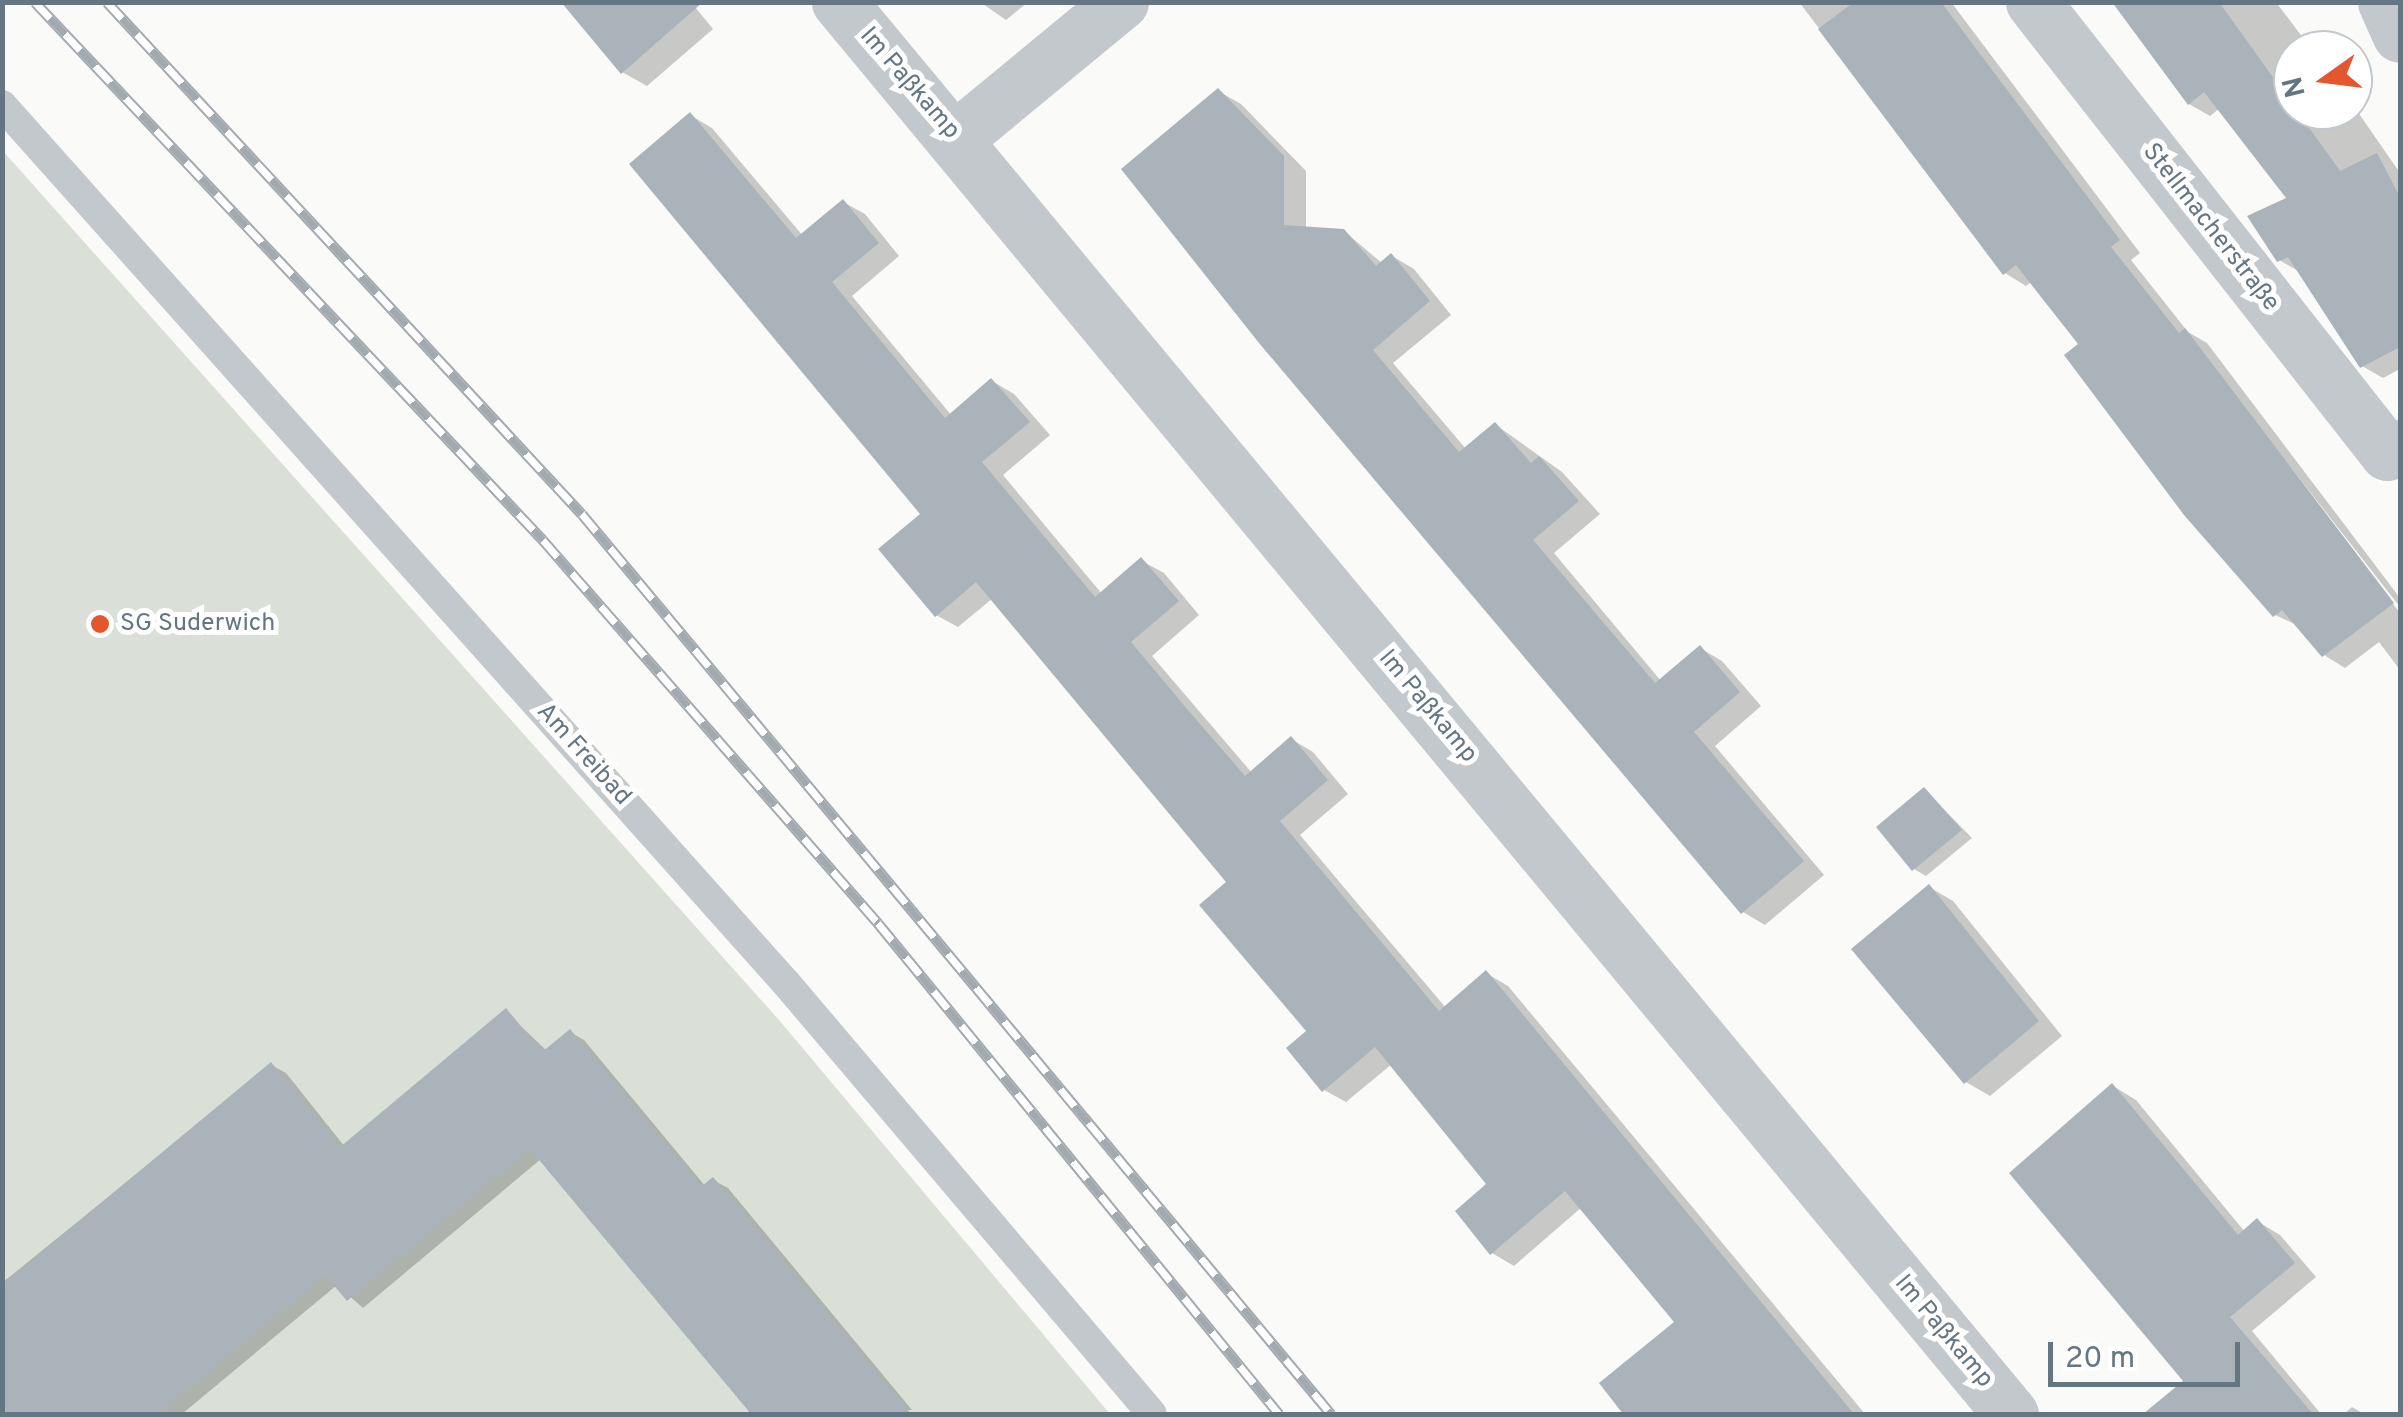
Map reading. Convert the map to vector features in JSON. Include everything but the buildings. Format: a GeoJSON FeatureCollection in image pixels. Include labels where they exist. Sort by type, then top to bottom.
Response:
{"type":"FeatureCollection","features":[{"type":"Feature","properties":{"kind":"street","name":"Im Paßkamp"},"geometry":{"type":"LineString","coordinates":[[839,2],[956,138],[2011,1414]]}},
{"type":"Feature","properties":{"kind":"street"},"geometry":{"type":"LineString","coordinates":[[956,138],[1120,2]]}},
{"type":"Feature","properties":{"kind":"street","name":"Stellmacherstraße"},"geometry":{"type":"LineString","coordinates":[[2032,2],[2396,457]]}},
{"type":"Feature","properties":{"kind":"street"},"geometry":{"type":"LineString","coordinates":[[2385,2],[2400,34]]}},
{"type":"Feature","properties":{"kind":"lane","name":"Am Freibad"},"geometry":{"type":"LineString","coordinates":[[2,105],[786,983],[1152,1414]]}},
{"type":"Feature","properties":{"kind":"shaded area"},"geometry":{"type":"Polygon","coordinates":[[[2,150],[779,1020],[1110,1414],[3,1414],[2,150]]]}},
{"type":"Feature","properties":{"kind":"railway"},"geometry":{"type":"LineString","coordinates":[[35,2],[543,540],[878,923],[1279,1414]]}},
{"type":"Feature","properties":{"kind":"railway"},"geometry":{"type":"LineString","coordinates":[[107,2],[582,514],[1331,1414]]}},
{"type":"Feature","properties":{"kind":"place","name":"SG Suderwich"},"geometry":{"type":"Point","coordinates":[100,624]}}]}
